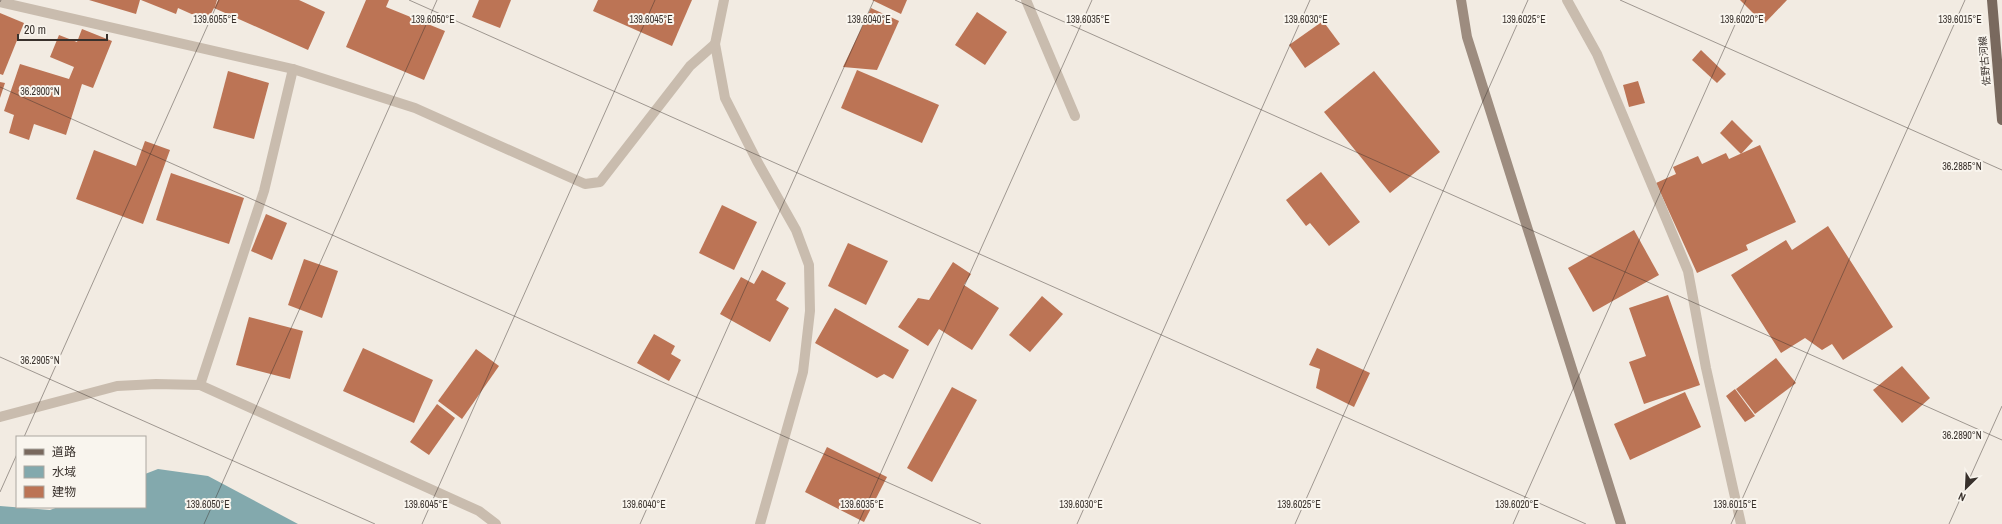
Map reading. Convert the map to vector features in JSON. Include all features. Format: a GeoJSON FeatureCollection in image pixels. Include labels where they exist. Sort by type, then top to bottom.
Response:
{"type":"FeatureCollection","features":[{"type":"Feature","properties":{"kind":"main road","name":"佐野古河線"},"geometry":{"type":"LineString","coordinates":[[1992,0],[2002,120]]}},
{"type":"Feature","properties":{"kind":"street"},"geometry":{"type":"LineString","coordinates":[[724,0],[715,44],[725,98],[757,161],[796,230],[809,265],[810,311],[803,372],[760,524]]}},
{"type":"Feature","properties":{"kind":"street"},"geometry":{"type":"LineString","coordinates":[[1026,0],[1075,116]]}},
{"type":"Feature","properties":{"kind":"street"},"geometry":{"type":"LineString","coordinates":[[1461,0],[1467,37],[1621,524]]}},
{"type":"Feature","properties":{"kind":"street"},"geometry":{"type":"LineString","coordinates":[[1567,0],[1597,54],[1688,271],[1706,368],[1741,524]]}},
{"type":"Feature","properties":{"kind":"street"},"geometry":{"type":"LineString","coordinates":[[0,2],[294,69],[415,108],[585,184],[600,182],[690,66],[715,44]]}},
{"type":"Feature","properties":{"kind":"street"},"geometry":{"type":"LineString","coordinates":[[200,385],[264,191],[294,69]]}},
{"type":"Feature","properties":{"kind":"street"},"geometry":{"type":"LineString","coordinates":[[0,417],[117,386],[156,384],[200,385],[479,511],[496,524]]}},
{"type":"Feature","properties":{"kind":"water"},"geometry":{"type":"Polygon","coordinates":[[[158,469],[208,476],[298,524],[0,524],[0,506],[50,510],[55,508],[146,508],[146,474],[158,469]]]}},
{"type":"Feature","properties":{"kind":"building"},"geometry":{"type":"Polygon","coordinates":[[[89,0],[140,0],[136,14],[89,0]]]}},
{"type":"Feature","properties":{"kind":"building"},"geometry":{"type":"Polygon","coordinates":[[[141,0],[217,0],[215,7],[218,0],[299,0],[325,12],[308,50],[214,8],[207,21],[178,8],[176,14],[141,0]]]}},
{"type":"Feature","properties":{"kind":"building"},"geometry":{"type":"Polygon","coordinates":[[[366,0],[389,0],[386,7],[445,31],[424,80],[346,47],[366,0]]]}},
{"type":"Feature","properties":{"kind":"building"},"geometry":{"type":"Polygon","coordinates":[[[479,0],[511,0],[500,28],[472,17],[479,0]]]}},
{"type":"Feature","properties":{"kind":"building"},"geometry":{"type":"Polygon","coordinates":[[[598,0],[692,0],[672,46],[593,11],[598,0]]]}},
{"type":"Feature","properties":{"kind":"building"},"geometry":{"type":"Polygon","coordinates":[[[872,0],[907,0],[901,14],[872,0]]]}},
{"type":"Feature","properties":{"kind":"building"},"geometry":{"type":"Polygon","coordinates":[[[1740,0],[1787,0],[1764,24],[1740,0]]]}},
{"type":"Feature","properties":{"kind":"building"},"geometry":{"type":"Polygon","coordinates":[[[871,8],[899,21],[877,70],[843,67],[871,8]]]}},
{"type":"Feature","properties":{"kind":"building"},"geometry":{"type":"Polygon","coordinates":[[[977,12],[1007,32],[985,65],[955,45],[977,12]]]}},
{"type":"Feature","properties":{"kind":"building"},"geometry":{"type":"Polygon","coordinates":[[[0,13],[24,23],[3,75],[0,74],[0,13]]]}},
{"type":"Feature","properties":{"kind":"building"},"geometry":{"type":"Polygon","coordinates":[[[1323,21],[1340,44],[1305,68],[1289,45],[1323,21]]]}},
{"type":"Feature","properties":{"kind":"building"},"geometry":{"type":"Polygon","coordinates":[[[82,29],[112,41],[93,88],[82,84],[66,135],[34,124],[29,140],[9,133],[14,115],[4,111],[20,64],[69,79],[74,67],[50,57],[59,35],[77,42],[82,29]]]}},
{"type":"Feature","properties":{"kind":"building"},"geometry":{"type":"Polygon","coordinates":[[[1701,50],[1726,74],[1717,83],[1692,60],[1701,50]]]}},
{"type":"Feature","properties":{"kind":"building"},"geometry":{"type":"Polygon","coordinates":[[[857,70],[939,105],[922,143],[841,108],[857,70]]]}},
{"type":"Feature","properties":{"kind":"building"},"geometry":{"type":"Polygon","coordinates":[[[228,71],[269,83],[254,139],[213,128],[228,71]]]}},
{"type":"Feature","properties":{"kind":"building"},"geometry":{"type":"Polygon","coordinates":[[[1374,71],[1440,152],[1390,193],[1324,112],[1374,71]]]}},
{"type":"Feature","properties":{"kind":"building"},"geometry":{"type":"Polygon","coordinates":[[[1638,81],[1645,103],[1629,107],[1623,85],[1638,81]]]}},
{"type":"Feature","properties":{"kind":"building"},"geometry":{"type":"Polygon","coordinates":[[[0,82],[5,83],[0,98],[0,82]]]}},
{"type":"Feature","properties":{"kind":"building"},"geometry":{"type":"Polygon","coordinates":[[[1732,120],[1753,141],[1741,154],[1720,133],[1732,120]]]}},
{"type":"Feature","properties":{"kind":"building"},"geometry":{"type":"Polygon","coordinates":[[[145,141],[170,150],[143,224],[76,199],[94,150],[136,166],[145,141]]]}},
{"type":"Feature","properties":{"kind":"building"},"geometry":{"type":"Polygon","coordinates":[[[1760,145],[1796,222],[1746,245],[1748,250],[1697,273],[1656,183],[1676,174],[1673,167],[1698,156],[1702,164],[1726,153],[1729,159],[1760,145]]]}},
{"type":"Feature","properties":{"kind":"building"},"geometry":{"type":"Polygon","coordinates":[[[1321,172],[1360,222],[1329,246],[1310,223],[1306,226],[1286,200],[1321,172]]]}},
{"type":"Feature","properties":{"kind":"building"},"geometry":{"type":"Polygon","coordinates":[[[171,173],[244,198],[229,244],[156,220],[171,173]]]}},
{"type":"Feature","properties":{"kind":"building"},"geometry":{"type":"Polygon","coordinates":[[[722,205],[757,222],[734,270],[699,253],[722,205]]]}},
{"type":"Feature","properties":{"kind":"building"},"geometry":{"type":"Polygon","coordinates":[[[266,214],[287,223],[272,260],[251,251],[266,214]]]}},
{"type":"Feature","properties":{"kind":"building"},"geometry":{"type":"Polygon","coordinates":[[[1828,226],[1893,327],[1843,360],[1832,344],[1822,350],[1805,338],[1781,353],[1731,275],[1786,240],[1792,250],[1828,226]]]}},
{"type":"Feature","properties":{"kind":"building"},"geometry":{"type":"Polygon","coordinates":[[[1634,230],[1659,275],[1593,312],[1568,268],[1634,230]]]}},
{"type":"Feature","properties":{"kind":"building"},"geometry":{"type":"Polygon","coordinates":[[[848,243],[888,261],[866,305],[828,286],[848,243]]]}},
{"type":"Feature","properties":{"kind":"building"},"geometry":{"type":"Polygon","coordinates":[[[304,259],[338,271],[322,318],[288,305],[304,259]]]}},
{"type":"Feature","properties":{"kind":"building"},"geometry":{"type":"Polygon","coordinates":[[[953,262],[971,274],[964,285],[999,308],[972,350],[939,329],[928,346],[898,327],[918,298],[929,300],[953,262]]]}},
{"type":"Feature","properties":{"kind":"building"},"geometry":{"type":"Polygon","coordinates":[[[762,270],[786,283],[776,300],[789,308],[770,342],[720,314],[741,277],[754,284],[762,270]]]}},
{"type":"Feature","properties":{"kind":"building"},"geometry":{"type":"Polygon","coordinates":[[[1668,295],[1700,385],[1644,404],[1629,362],[1646,356],[1629,308],[1668,295]]]}},
{"type":"Feature","properties":{"kind":"building"},"geometry":{"type":"Polygon","coordinates":[[[1042,296],[1063,314],[1030,352],[1009,335],[1042,296]]]}},
{"type":"Feature","properties":{"kind":"building"},"geometry":{"type":"Polygon","coordinates":[[[835,308],[909,350],[893,379],[884,374],[877,378],[815,343],[835,308]]]}},
{"type":"Feature","properties":{"kind":"building"},"geometry":{"type":"Polygon","coordinates":[[[249,317],[303,331],[290,379],[236,365],[249,317]]]}},
{"type":"Feature","properties":{"kind":"building"},"geometry":{"type":"Polygon","coordinates":[[[654,334],[675,346],[671,354],[681,360],[669,381],[637,363],[654,334]]]}},
{"type":"Feature","properties":{"kind":"building"},"geometry":{"type":"Polygon","coordinates":[[[363,348],[433,380],[414,423],[343,391],[363,348]]]}},
{"type":"Feature","properties":{"kind":"building"},"geometry":{"type":"Polygon","coordinates":[[[1317,348],[1370,373],[1354,407],[1316,388],[1320,369],[1309,365],[1317,348]]]}},
{"type":"Feature","properties":{"kind":"building"},"geometry":{"type":"Polygon","coordinates":[[[476,349],[499,366],[462,419],[438,401],[476,349]]]}},
{"type":"Feature","properties":{"kind":"building"},"geometry":{"type":"Polygon","coordinates":[[[1776,358],[1796,383],[1755,414],[1736,389],[1776,358]]]}},
{"type":"Feature","properties":{"kind":"building"},"geometry":{"type":"Polygon","coordinates":[[[1902,366],[1930,398],[1902,423],[1873,390],[1902,366]]]}},
{"type":"Feature","properties":{"kind":"building"},"geometry":{"type":"Polygon","coordinates":[[[952,387],[977,400],[932,482],[907,468],[952,387]]]}},
{"type":"Feature","properties":{"kind":"building"},"geometry":{"type":"Polygon","coordinates":[[[1735,389],[1755,416],[1745,422],[1726,396],[1735,389]]]}},
{"type":"Feature","properties":{"kind":"building"},"geometry":{"type":"Polygon","coordinates":[[[1685,392],[1701,427],[1630,460],[1614,424],[1685,392]]]}},
{"type":"Feature","properties":{"kind":"building"},"geometry":{"type":"Polygon","coordinates":[[[437,404],[455,418],[429,455],[410,442],[437,404]]]}},
{"type":"Feature","properties":{"kind":"building"},"geometry":{"type":"Polygon","coordinates":[[[827,447],[887,477],[864,522],[805,492],[827,447]]]}}]}
